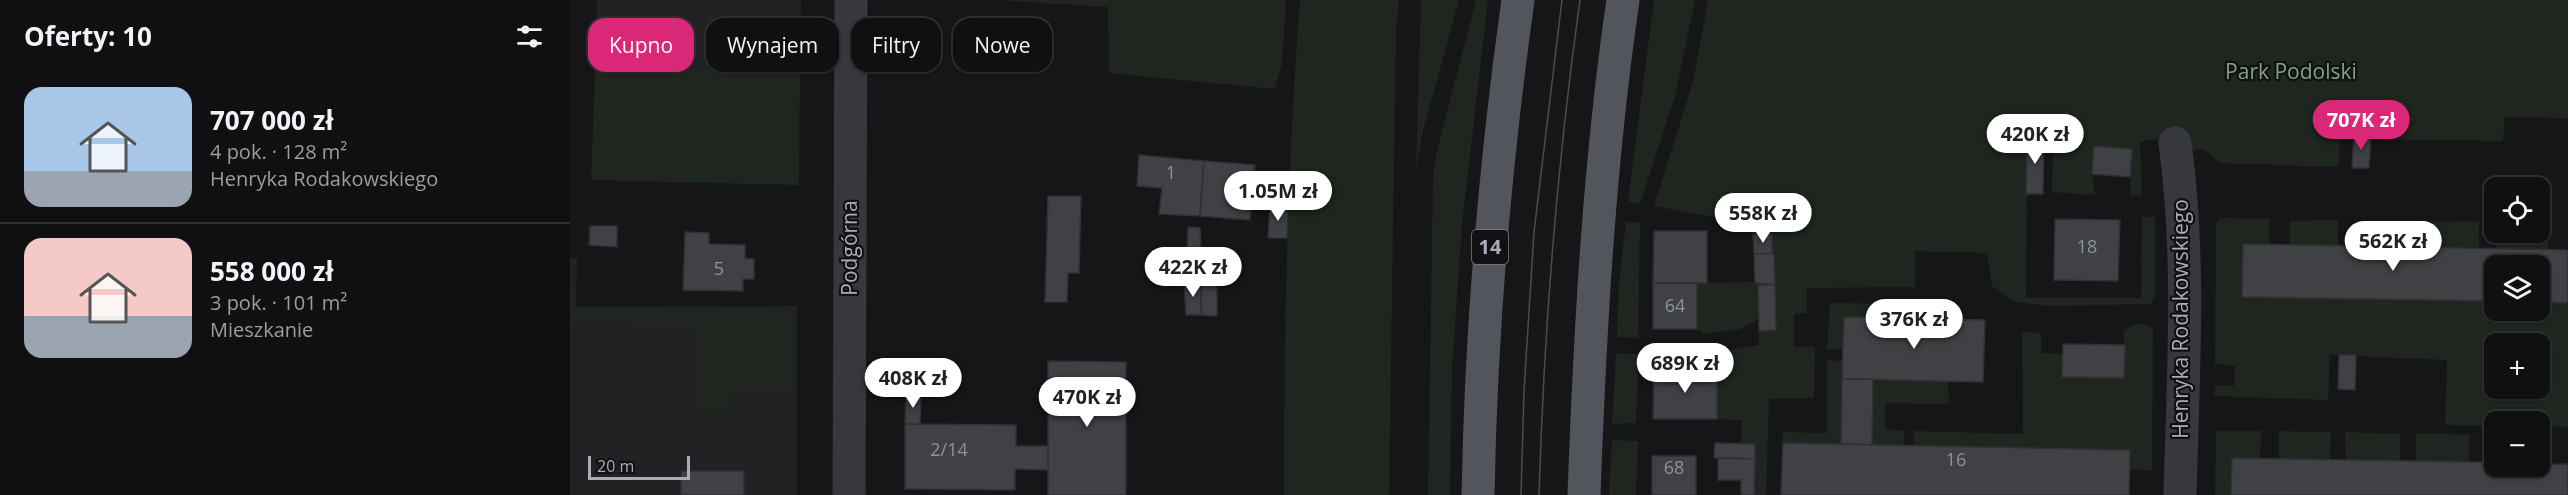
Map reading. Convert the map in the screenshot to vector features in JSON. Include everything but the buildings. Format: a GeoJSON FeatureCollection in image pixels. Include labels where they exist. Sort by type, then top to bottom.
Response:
{"type":"FeatureCollection","features":[{"type":"Feature","properties":{"kind":"main road","name":"14"},"geometry":{"type":"LineString","coordinates":[[1478,495],[1483,342],[1490,249],[1518,0]]}},
{"type":"Feature","properties":{"kind":"main road"},"geometry":{"type":"LineString","coordinates":[[1584,495],[1589,345],[1596,239],[1623,0]]}},
{"type":"Feature","properties":{"kind":"street","name":"Podgórna"},"geometry":{"type":"LineString","coordinates":[[849,495],[851,0]]}},
{"type":"Feature","properties":{"kind":"street","name":"Henryka Rodakowskiego"},"geometry":{"type":"LineString","coordinates":[[2175,143],[2182,198],[2183,267],[2180,495]]}},
{"type":"Feature","properties":{"kind":"shaded area"},"geometry":{"type":"Polygon","coordinates":[[[597,0],[801,0],[801,18],[706,18],[706,68],[694,68],[694,18],[596,18],[597,0]]]}},
{"type":"Feature","properties":{"kind":"shaded area"},"geometry":{"type":"Polygon","coordinates":[[[570,258],[577,258],[576,307],[797,306],[797,495],[570,495],[570,258]]]}},
{"type":"Feature","properties":{"kind":"green space"},"geometry":{"type":"Polygon","coordinates":[[[997,0],[1286,0],[1282,63],[1275,89],[1109,73],[1108,7],[997,0]]]}},
{"type":"Feature","properties":{"kind":"green space"},"geometry":{"type":"Polygon","coordinates":[[[1300,0],[1399,0],[1396,31],[1389,495],[1284,495],[1287,248],[1300,0]]]}},
{"type":"Feature","properties":{"kind":"green space"},"geometry":{"type":"Polygon","coordinates":[[[1421,0],[1459,0],[1423,131],[1416,169],[1421,0]]]}},
{"type":"Feature","properties":{"kind":"green space"},"geometry":{"type":"Polygon","coordinates":[[[1476,0],[1488,0],[1462,224],[1452,369],[1450,495],[1428,495],[1433,176],[1437,151],[1476,0]]]}},
{"type":"Feature","properties":{"kind":"green space"},"geometry":{"type":"Polygon","coordinates":[[[1654,0],[1695,0],[1676,93],[1640,204],[1628,201],[1654,0]]]}},
{"type":"Feature","properties":{"kind":"green space","name":"Park Podolski"},"geometry":{"type":"Polygon","coordinates":[[[1708,0],[2568,0],[2568,118],[2505,117],[2503,141],[2370,139],[2367,126],[2340,126],[2339,166],[2337,167],[2219,163],[2205,150],[2186,149],[2186,140],[2156,139],[2140,142],[2142,196],[2130,195],[2132,149],[2094,146],[2092,174],[2095,195],[2052,192],[2053,137],[2027,136],[2026,298],[2141,298],[2142,217],[2155,217],[2155,295],[2151,304],[2050,306],[2014,302],[1992,286],[1987,253],[1915,251],[1915,287],[1807,288],[1807,313],[1794,314],[1794,347],[1815,347],[1814,398],[1769,399],[1766,495],[1754,495],[1755,444],[1741,444],[1742,420],[1717,419],[1717,370],[1706,370],[1706,364],[1721,352],[1759,345],[1759,331],[1776,330],[1772,233],[1753,234],[1742,222],[1654,206],[1693,82],[1708,0]]]}},
{"type":"Feature","properties":{"kind":"green space"},"geometry":{"type":"Polygon","coordinates":[[[694,68],[706,68],[706,72],[800,72],[799,185],[591,180],[595,72],[694,72],[694,68]]]}},
{"type":"Feature","properties":{"kind":"green space"},"geometry":{"type":"Polygon","coordinates":[[[2220,218],[2269,219],[2269,244],[2243,244],[2243,297],[2484,301],[2484,321],[2550,321],[2550,302],[2568,303],[2568,427],[2550,426],[2550,411],[2484,411],[2484,426],[2445,425],[2447,360],[2330,355],[2328,400],[2214,396],[2215,386],[2234,386],[2235,366],[2215,364],[2216,223],[2220,218]]]}},
{"type":"Feature","properties":{"kind":"green space"},"geometry":{"type":"Polygon","coordinates":[[[2338,220],[2338,246],[2290,245],[2290,221],[2338,220]]]}},
{"type":"Feature","properties":{"kind":"green space"},"geometry":{"type":"Polygon","coordinates":[[[2356,221],[2408,222],[2407,247],[2356,246],[2356,221]]]}},
{"type":"Feature","properties":{"kind":"green space"},"geometry":{"type":"Polygon","coordinates":[[[2427,221],[2479,222],[2479,248],[2427,247],[2427,221]]]}},
{"type":"Feature","properties":{"kind":"green space"},"geometry":{"type":"Polygon","coordinates":[[[1626,222],[1640,223],[1638,338],[1617,337],[1619,282],[1626,222]]]}},
{"type":"Feature","properties":{"kind":"green space"},"geometry":{"type":"Polygon","coordinates":[[[2496,243],[2548,243],[2548,249],[2496,248],[2496,243]]]}},
{"type":"Feature","properties":{"kind":"green space"},"geometry":{"type":"Polygon","coordinates":[[[570,270],[572,311],[793,311],[792,390],[729,389],[728,412],[697,412],[697,326],[570,324],[570,270]]]}},
{"type":"Feature","properties":{"kind":"green space"},"geometry":{"type":"Polygon","coordinates":[[[1758,282],[1759,319],[1740,329],[1704,334],[1697,329],[1697,283],[1758,282]]]}},
{"type":"Feature","properties":{"kind":"green space"},"geometry":{"type":"Polygon","coordinates":[[[1830,303],[1914,304],[1915,319],[1844,317],[1843,349],[1827,349],[1830,303]]]}},
{"type":"Feature","properties":{"kind":"green space"},"geometry":{"type":"Polygon","coordinates":[[[2134,324],[2147,325],[2153,329],[2152,471],[1914,446],[1914,431],[2023,434],[2022,332],[2041,333],[2041,353],[2063,354],[2062,377],[2124,378],[2124,331],[2134,324]]]}},
{"type":"Feature","properties":{"kind":"green space"},"geometry":{"type":"Polygon","coordinates":[[[1616,354],[1639,354],[1636,423],[1612,424],[1616,354]]]}},
{"type":"Feature","properties":{"kind":"green space"},"geometry":{"type":"Polygon","coordinates":[[[1827,360],[1843,361],[1841,444],[1783,443],[1783,432],[1827,433],[1827,360]]]}},
{"type":"Feature","properties":{"kind":"green space"},"geometry":{"type":"Polygon","coordinates":[[[1873,379],[1948,381],[1949,404],[1885,403],[1885,429],[1904,431],[1904,445],[1872,445],[1873,379]]]}},
{"type":"Feature","properties":{"kind":"green space"},"geometry":{"type":"Polygon","coordinates":[[[2216,431],[2261,431],[2260,459],[2232,458],[2231,495],[2215,495],[2216,431]]]}},
{"type":"Feature","properties":{"kind":"green space"},"geometry":{"type":"Polygon","coordinates":[[[2279,431],[2331,432],[2330,460],[2279,459],[2279,431]]]}},
{"type":"Feature","properties":{"kind":"green space"},"geometry":{"type":"Polygon","coordinates":[[[2345,432],[2400,434],[2400,461],[2346,461],[2345,432]]]}},
{"type":"Feature","properties":{"kind":"green space"},"geometry":{"type":"Polygon","coordinates":[[[2416,433],[2469,435],[2469,462],[2416,461],[2416,433]]]}},
{"type":"Feature","properties":{"kind":"green space"},"geometry":{"type":"Polygon","coordinates":[[[1612,440],[1638,441],[1636,495],[1609,495],[1612,440]]]}},
{"type":"Feature","properties":{"kind":"tram line"},"geometry":{"type":"LineString","coordinates":[[1521,495],[1524,391],[1534,232],[1562,0]]}},
{"type":"Feature","properties":{"kind":"tram line"},"geometry":{"type":"LineString","coordinates":[[1539,495],[1544,371],[1553,247],[1580,0]]}}]}
